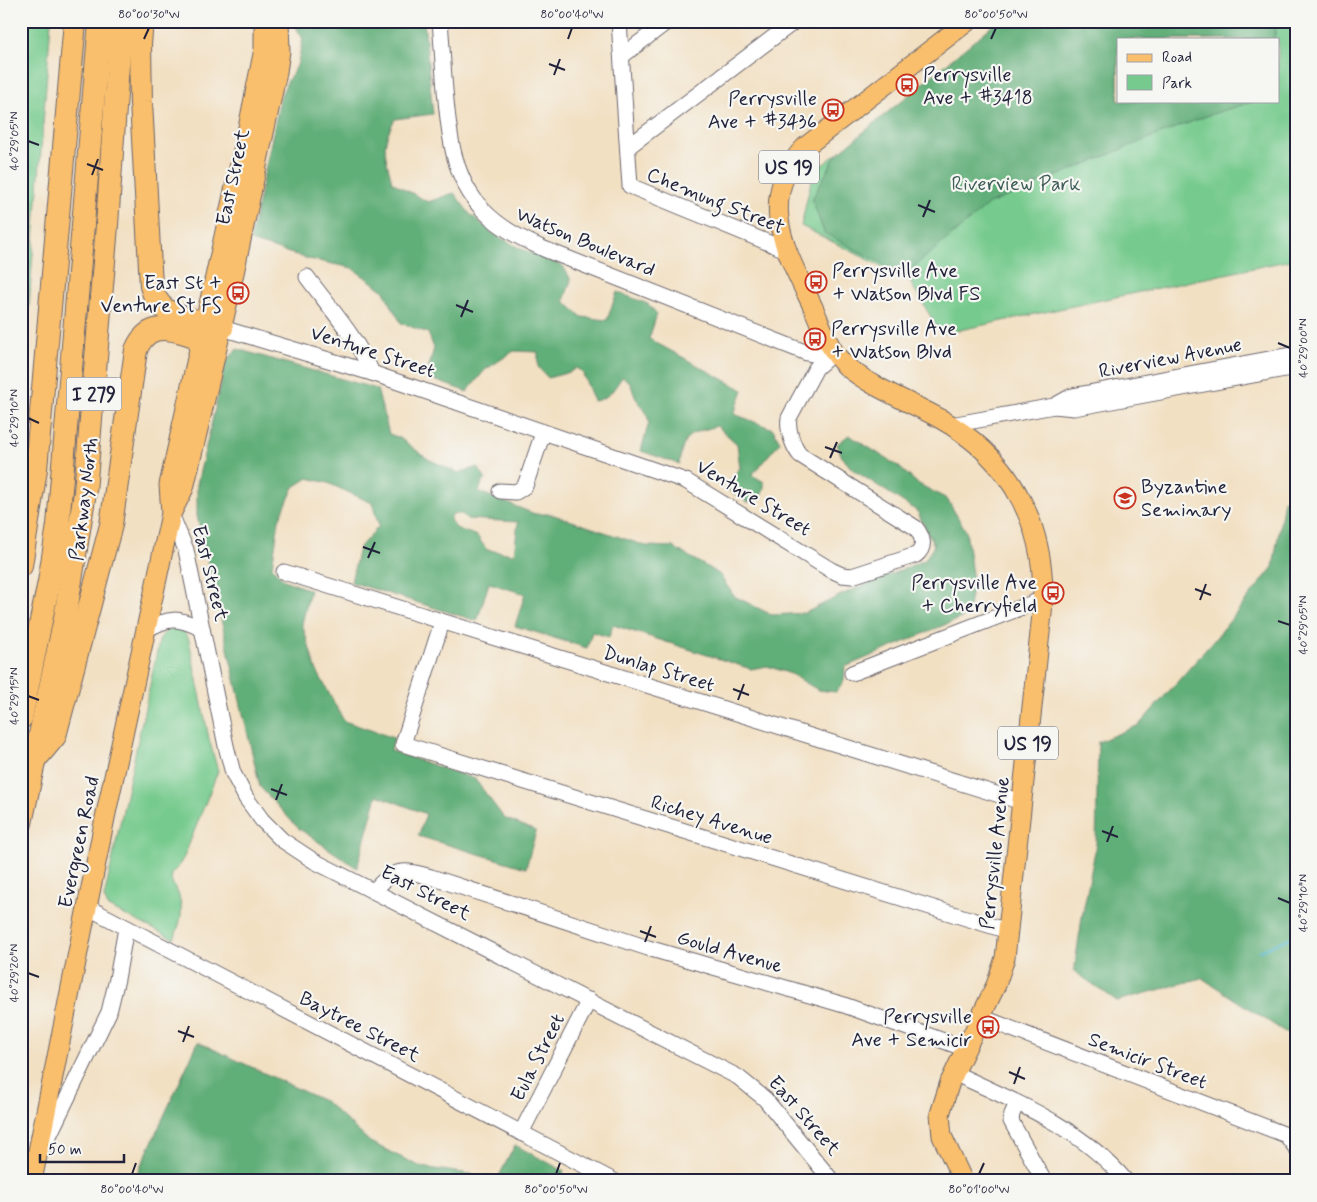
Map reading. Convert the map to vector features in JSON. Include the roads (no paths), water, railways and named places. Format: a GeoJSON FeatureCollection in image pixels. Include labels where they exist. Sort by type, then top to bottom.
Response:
{"type":"FeatureCollection","features":[{"type":"Feature","properties":{"kind":"highway","name":"I 279"},"geometry":{"type":"LineString","coordinates":[[21,566],[37,459],[76,21]]}},
{"type":"Feature","properties":{"kind":"highway"},"geometry":{"type":"LineString","coordinates":[[21,718],[49,582],[59,516],[100,21]]}},
{"type":"Feature","properties":{"kind":"highway","name":"Parkway North"},"geometry":{"type":"LineString","coordinates":[[21,823],[65,618],[85,492],[107,225],[121,21]]}},
{"type":"Feature","properties":{"kind":"highway"},"geometry":{"type":"LineString","coordinates":[[142,21],[140,44],[141,102],[151,286],[154,297],[161,307],[210,330]]}},
{"type":"Feature","properties":{"kind":"highway"},"geometry":{"type":"LineString","coordinates":[[33,762],[55,736],[111,525],[136,350],[144,336],[159,329],[210,330]]}},
{"type":"Feature","properties":{"kind":"main road","name":"East Street"},"geometry":{"type":"LineString","coordinates":[[210,330],[264,49],[264,21]]}},
{"type":"Feature","properties":{"kind":"main road","name":"East Street"},"geometry":{"type":"LineString","coordinates":[[171,514],[170,485],[278,72],[280,51],[279,21]]}},
{"type":"Feature","properties":{"kind":"main road","name":"Perrysville Avenue"},"geometry":{"type":"LineString","coordinates":[[963,1181],[945,1145],[940,1128],[941,1108],[954,1073],[1003,967],[1043,599],[1042,569],[1038,547],[1033,527],[1021,500],[1007,476],[989,455],[972,439],[951,425],[858,375],[845,365],[834,352],[786,250],[779,225],[778,208],[784,175],[793,160],[812,140],[968,21]]}},
{"type":"Feature","properties":{"kind":"main road","name":"Evergreen Road"},"geometry":{"type":"LineString","coordinates":[[34,1172],[87,907],[171,514]]}},
{"type":"Feature","properties":{"kind":"street","name":"Watson Boulevard"},"geometry":{"type":"LineString","coordinates":[[440,21],[448,129],[454,158],[474,199],[493,220],[517,236],[544,249],[810,354],[817,355],[834,352]]}},
{"type":"Feature","properties":{"kind":"street"},"geometry":{"type":"LineString","coordinates":[[619,21],[628,147]]}},
{"type":"Feature","properties":{"kind":"street"},"geometry":{"type":"LineString","coordinates":[[622,56],[668,21]]}},
{"type":"Feature","properties":{"kind":"street"},"geometry":{"type":"LineString","coordinates":[[628,147],[794,21]]}},
{"type":"Feature","properties":{"kind":"street","name":"Chemung Street"},"geometry":{"type":"LineString","coordinates":[[628,147],[630,186],[786,250]]}},
{"type":"Feature","properties":{"kind":"street"},"geometry":{"type":"LineString","coordinates":[[307,277],[366,358],[372,373]]}},
{"type":"Feature","properties":{"kind":"street","name":"Venture Street"},"geometry":{"type":"LineString","coordinates":[[210,330],[372,373],[686,481],[831,570],[842,575],[857,576],[916,555],[923,544],[916,528],[800,455],[796,449],[788,426],[789,418],[816,368],[834,352]]}},
{"type":"Feature","properties":{"kind":"street","name":"Riverview Avenue"},"geometry":{"type":"LineString","coordinates":[[1054,406],[1072,396],[1296,354]]}},
{"type":"Feature","properties":{"kind":"street","name":"Riverview Avenue"},"geometry":{"type":"LineString","coordinates":[[951,425],[1054,406],[1074,408],[1296,367]]}},
{"type":"Feature","properties":{"kind":"street"},"geometry":{"type":"LineString","coordinates":[[500,491],[516,492],[525,486],[543,433]]}},
{"type":"Feature","properties":{"kind":"street","name":"East Street"},"geometry":{"type":"LineString","coordinates":[[171,514],[186,550],[229,760],[246,798],[262,820],[282,840],[309,858],[728,1071],[748,1083],[765,1099],[832,1181]]}},
{"type":"Feature","properties":{"kind":"street","name":"Dunlap Street"},"geometry":{"type":"LineString","coordinates":[[284,572],[1022,802]]}},
{"type":"Feature","properties":{"kind":"street"},"geometry":{"type":"LineString","coordinates":[[852,673],[1043,599]]}},
{"type":"Feature","properties":{"kind":"street"},"geometry":{"type":"LineString","coordinates":[[146,630],[158,623],[171,619],[185,621],[202,629]]}},
{"type":"Feature","properties":{"kind":"street","name":"Richey Avenue"},"geometry":{"type":"LineString","coordinates":[[442,622],[403,744],[1008,932]]}},
{"type":"Feature","properties":{"kind":"street","name":"Gould Avenue"},"geometry":{"type":"LineString","coordinates":[[374,891],[383,880],[399,872],[411,871],[648,948],[844,1005],[966,1049]]}},
{"type":"Feature","properties":{"kind":"street","name":"Baytree Street"},"geometry":{"type":"LineString","coordinates":[[87,907],[614,1181]]}},
{"type":"Feature","properties":{"kind":"street"},"geometry":{"type":"LineString","coordinates":[[34,1172],[109,1012],[126,928]]}},
{"type":"Feature","properties":{"kind":"street","name":"Eula Street"},"geometry":{"type":"LineString","coordinates":[[521,1133],[589,1000]]}},
{"type":"Feature","properties":{"kind":"street","name":"Semicir Street"},"geometry":{"type":"LineString","coordinates":[[981,1017],[1286,1135],[1296,1148]]}},
{"type":"Feature","properties":{"kind":"street"},"geometry":{"type":"LineString","coordinates":[[954,1073],[1055,1122],[1098,1152],[1126,1181]]}},
{"type":"Feature","properties":{"kind":"street"},"geometry":{"type":"LineString","coordinates":[[1017,1103],[1011,1121],[1044,1181]]}},
{"type":"Feature","properties":{"kind":"waterway"},"geometry":{"type":"LineString","coordinates":[[1260,951],[1296,935]]}},
{"type":"Feature","properties":{"kind":"place","name":"Perrysville Ave + #3418"},"geometry":{"type":"Point","coordinates":[907,85]}},
{"type":"Feature","properties":{"kind":"place","name":"Perrysville Ave + #3436"},"geometry":{"type":"Point","coordinates":[833,110]}},
{"type":"Feature","properties":{"kind":"place","name":"Perrysville Ave + Watson Blvd FS"},"geometry":{"type":"Point","coordinates":[816,282]}},
{"type":"Feature","properties":{"kind":"place","name":"East St + Venture St FS"},"geometry":{"type":"Point","coordinates":[238,293]}},
{"type":"Feature","properties":{"kind":"place","name":"Perrysville Ave + Watson Blvd"},"geometry":{"type":"Point","coordinates":[815,339]}},
{"type":"Feature","properties":{"kind":"place","name":"Byzantine Seminary"},"geometry":{"type":"Point","coordinates":[1125,498]}},
{"type":"Feature","properties":{"kind":"place","name":"Perrysville Ave + Cherryfield"},"geometry":{"type":"Point","coordinates":[1053,593]}},
{"type":"Feature","properties":{"kind":"place","name":"Perrysville Ave + Semicir"},"geometry":{"type":"Point","coordinates":[988,1027]}},
{"type":"Feature","properties":{"kind":"park label","name":"Riverview Park"},"geometry":{"type":"Point","coordinates":[1016,183]}}]}
